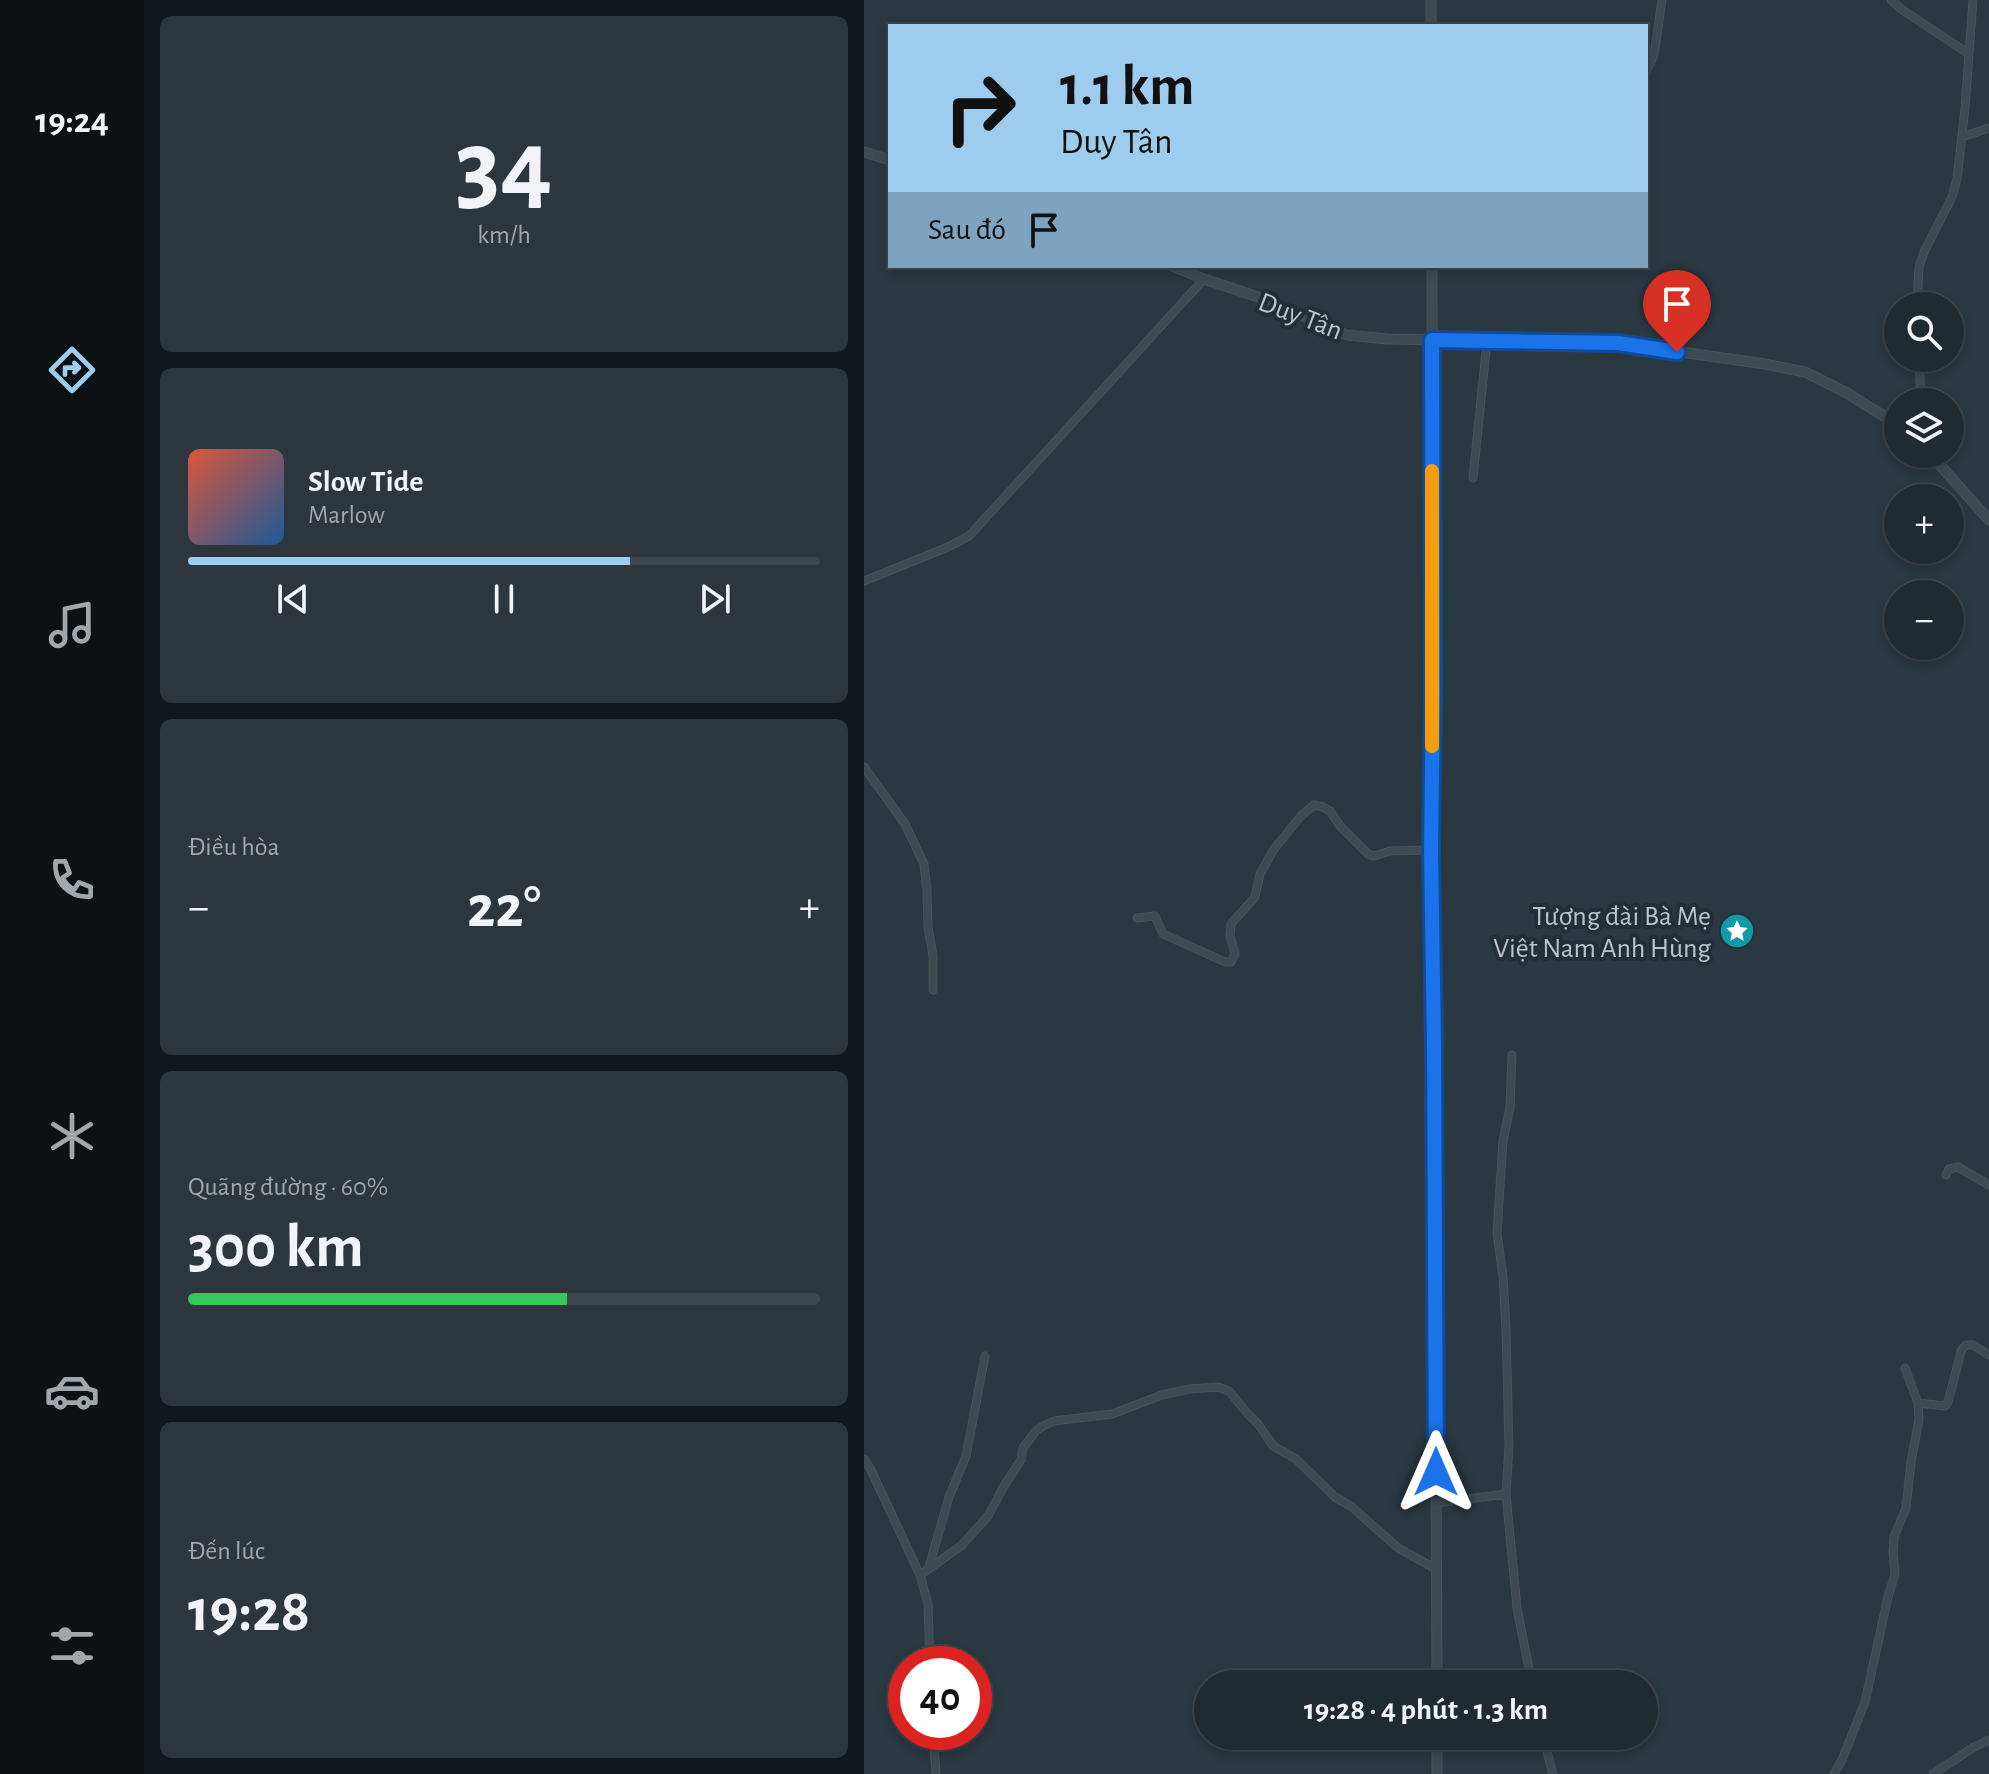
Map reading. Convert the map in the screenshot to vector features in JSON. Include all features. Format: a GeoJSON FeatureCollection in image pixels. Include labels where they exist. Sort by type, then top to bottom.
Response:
{"type":"FeatureCollection","features":[{"type":"Feature","properties":{"kind":"street"},"geometry":{"type":"LineString","coordinates":[[1431,0],[1431,24]]}},
{"type":"Feature","properties":{"kind":"street"},"geometry":{"type":"LineString","coordinates":[[1648,68],[1654,55],[1662,0]]}},
{"type":"Feature","properties":{"kind":"street"},"geometry":{"type":"LineString","coordinates":[[1891,0],[1969,54]]}},
{"type":"Feature","properties":{"kind":"street"},"geometry":{"type":"LineString","coordinates":[[1918,292],[1919,267],[1924,252],[1955,189],[1973,0]]}},
{"type":"Feature","properties":{"kind":"street"},"geometry":{"type":"LineString","coordinates":[[1962,137],[1989,128]]}},
{"type":"Feature","properties":{"kind":"street"},"geometry":{"type":"LineString","coordinates":[[864,152],[888,159]]}},
{"type":"Feature","properties":{"kind":"street","name":"Duy Tân"},"geometry":{"type":"LineString","coordinates":[[1177,268],[1258,297],[1347,335],[1387,339],[1618,343],[1765,364],[1805,372],[1884,416]]}},
{"type":"Feature","properties":{"kind":"street"},"geometry":{"type":"LineString","coordinates":[[1432,268],[1431,850],[1437,1670]]}},
{"type":"Feature","properties":{"kind":"street"},"geometry":{"type":"LineString","coordinates":[[864,581],[969,536],[1204,279]]}},
{"type":"Feature","properties":{"kind":"street"},"geometry":{"type":"LineString","coordinates":[[1473,478],[1487,341]]}},
{"type":"Feature","properties":{"kind":"street"},"geometry":{"type":"LineString","coordinates":[[1943,468],[1989,520]]}},
{"type":"Feature","properties":{"kind":"street"},"geometry":{"type":"LineString","coordinates":[[864,767],[905,824],[924,864],[933,956],[933,990]]}},
{"type":"Feature","properties":{"kind":"street"},"geometry":{"type":"LineString","coordinates":[[1137,918],[1155,916],[1163,934],[1231,962],[1235,954],[1230,936],[1231,924],[1255,897],[1260,874],[1279,842],[1314,805],[1330,811],[1340,826],[1368,854],[1431,850]]}},
{"type":"Feature","properties":{"kind":"street"},"geometry":{"type":"LineString","coordinates":[[1512,1055],[1510,1108],[1503,1141],[1497,1221],[1506,1329],[1509,1446],[1506,1494],[1517,1608],[1529,1670]]}},
{"type":"Feature","properties":{"kind":"street"},"geometry":{"type":"LineString","coordinates":[[1946,1175],[1949,1169],[1958,1167],[1989,1185]]}},
{"type":"Feature","properties":{"kind":"street"},"geometry":{"type":"LineString","coordinates":[[1918,1403],[1945,1406],[1961,1351],[1966,1345],[1973,1345],[1989,1355]]}},
{"type":"Feature","properties":{"kind":"street"},"geometry":{"type":"LineString","coordinates":[[928,1569],[949,1497],[966,1456],[985,1356]]}},
{"type":"Feature","properties":{"kind":"street"},"geometry":{"type":"LineString","coordinates":[[1834,1774],[1865,1702],[1895,1574],[1894,1537],[1906,1508],[1919,1419],[1918,1403],[1905,1368]]}},
{"type":"Feature","properties":{"kind":"street"},"geometry":{"type":"LineString","coordinates":[[920,1575],[961,1546],[988,1516],[1021,1460],[1023,1448],[1043,1426],[1054,1421],[1112,1414],[1162,1395],[1218,1387],[1229,1391],[1273,1446],[1296,1459],[1326,1489],[1352,1507],[1398,1548],[1436,1569]]}},
{"type":"Feature","properties":{"kind":"street"},"geometry":{"type":"LineString","coordinates":[[864,1459],[920,1575],[928,1604],[929,1646]]}},
{"type":"Feature","properties":{"kind":"street"},"geometry":{"type":"LineString","coordinates":[[1437,1503],[1506,1494]]}},
{"type":"Feature","properties":{"kind":"street"},"geometry":{"type":"LineString","coordinates":[[1933,1774],[1989,1740]]}},
{"type":"Feature","properties":{"kind":"street"},"geometry":{"type":"LineString","coordinates":[[934,1750],[936,1774]]}},
{"type":"Feature","properties":{"kind":"street"},"geometry":{"type":"LineString","coordinates":[[1437,1750],[1437,1774]]}},
{"type":"Feature","properties":{"kind":"street"},"geometry":{"type":"LineString","coordinates":[[1547,1750],[1553,1774]]}},
{"type":"Feature","properties":{"kind":"slow traffic"},"geometry":{"type":"LineString","coordinates":[[1432,471],[1432,746]]}},
{"type":"Feature","properties":{"kind":"place","name":"Tượng đài Bà Mẹ Việt Nam Anh Hùng"},"geometry":{"type":"Point","coordinates":[1737,931]}},
{"type":"Feature","properties":{"kind":"route"},"geometry":{"type":"LineString","coordinates":[[1436,1472],[1431,850],[1432,340],[1618,343],[1677,352]]}}]}
